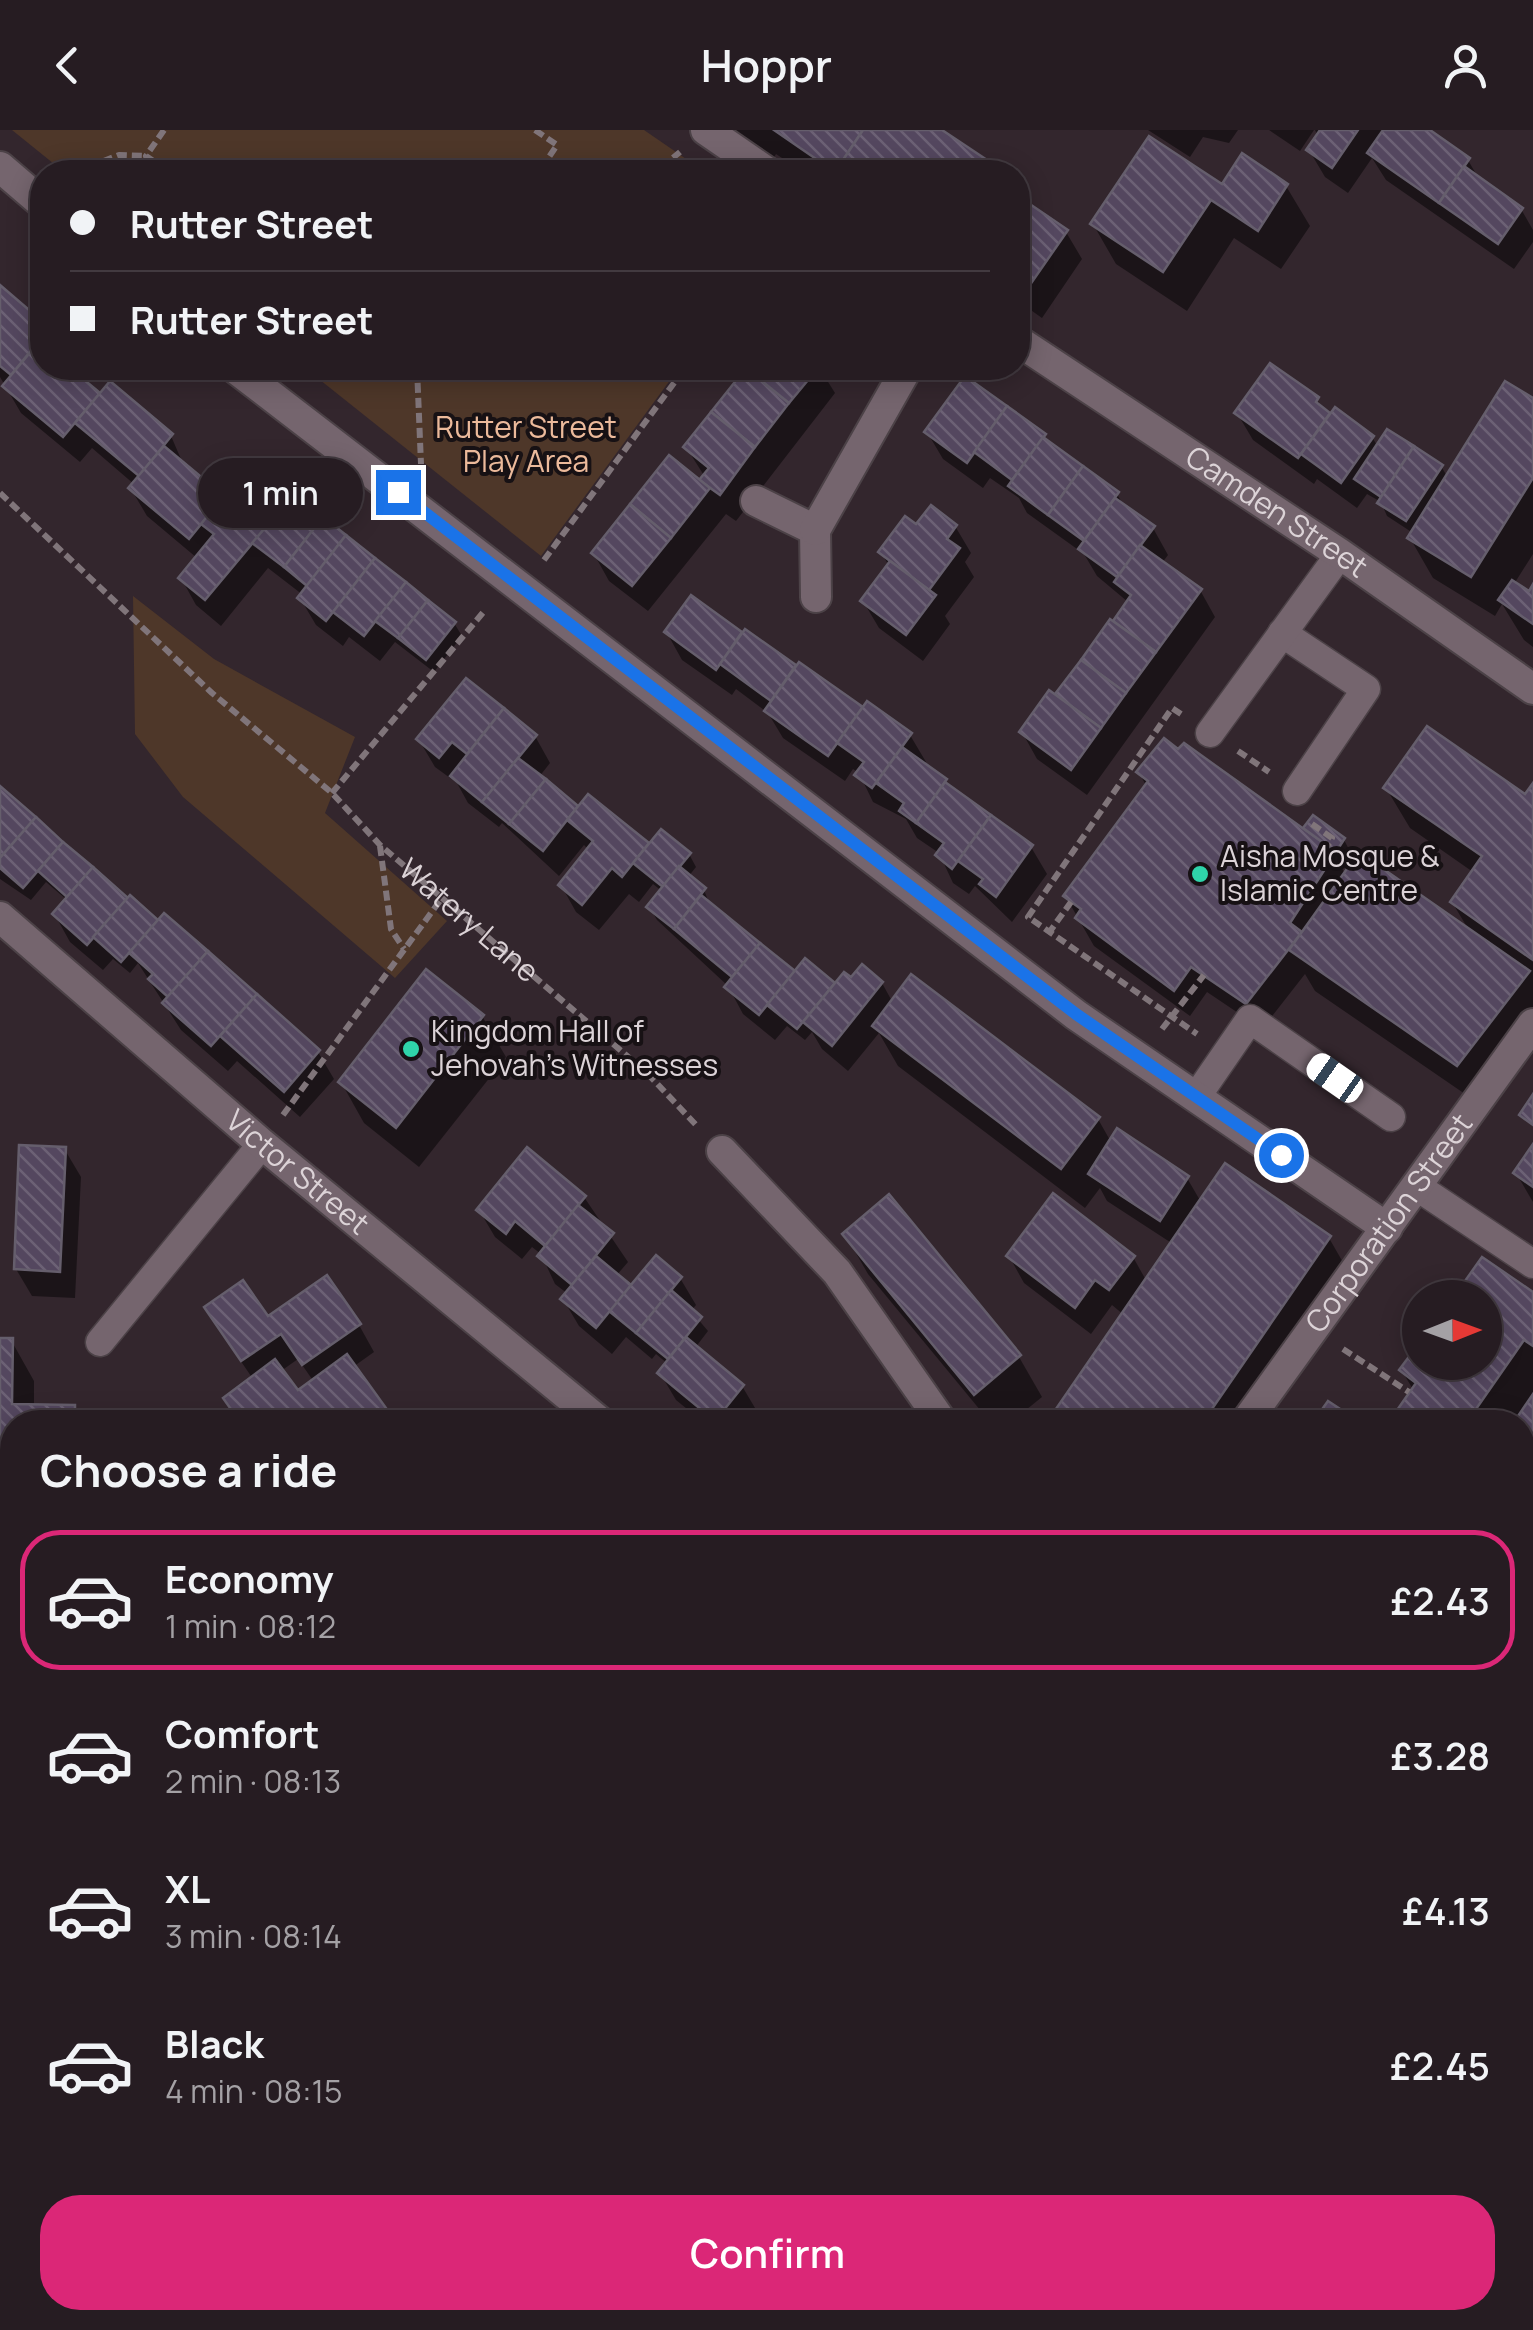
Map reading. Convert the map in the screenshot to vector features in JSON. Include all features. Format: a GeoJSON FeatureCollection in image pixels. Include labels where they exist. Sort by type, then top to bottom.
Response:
{"type":"FeatureCollection","features":[{"type":"Feature","properties":{"kind":"street"},"geometry":{"type":"LineString","coordinates":[[706,130],[750,160]]}},
{"type":"Feature","properties":{"kind":"street"},"geometry":{"type":"LineString","coordinates":[[0,166],[30,192]]}},
{"type":"Feature","properties":{"kind":"street","name":"Camden Street"},"geometry":{"type":"LineString","coordinates":[[1030,349],[1340,554],[1533,689]]}},
{"type":"Feature","properties":{"kind":"street"},"geometry":{"type":"LineString","coordinates":[[251,380],[519,582],[1020,971],[1386,1228]]}},
{"type":"Feature","properties":{"kind":"street"},"geometry":{"type":"LineString","coordinates":[[816,597],[814,530],[900,380]]}},
{"type":"Feature","properties":{"kind":"street"},"geometry":{"type":"LineString","coordinates":[[756,501],[814,530]]}},
{"type":"Feature","properties":{"kind":"street","name":"Victor Street"},"geometry":{"type":"LineString","coordinates":[[0,917],[262,1144],[585,1410]]}},
{"type":"Feature","properties":{"kind":"street","name":"Corporation Street"},"geometry":{"type":"LineString","coordinates":[[1255,1410],[1533,1024]]}},
{"type":"Feature","properties":{"kind":"street"},"geometry":{"type":"LineString","coordinates":[[722,1151],[838,1272],[934,1410]]}},
{"type":"Feature","properties":{"kind":"lane"},"geometry":{"type":"LineString","coordinates":[[1210,733],[1340,554]]}},
{"type":"Feature","properties":{"kind":"lane"},"geometry":{"type":"LineString","coordinates":[[1282,633],[1366,689],[1296,791]]}},
{"type":"Feature","properties":{"kind":"lane"},"geometry":{"type":"LineString","coordinates":[[1197,1096],[1250,1019],[1392,1117]]}},
{"type":"Feature","properties":{"kind":"lane"},"geometry":{"type":"LineString","coordinates":[[100,1342],[262,1144]]}},
{"type":"Feature","properties":{"kind":"lane"},"geometry":{"type":"LineString","coordinates":[[1416,1186],[1533,1264]]}},
{"type":"Feature","properties":{"kind":"path"},"geometry":{"type":"LineString","coordinates":[[146,156],[164,130]]}},
{"type":"Feature","properties":{"kind":"path"},"geometry":{"type":"LineString","coordinates":[[535,130],[557,145],[547,160]]}},
{"type":"Feature","properties":{"kind":"path"},"geometry":{"type":"LineString","coordinates":[[108,160],[119,156],[146,156],[152,160]]}},
{"type":"Feature","properties":{"kind":"path"},"geometry":{"type":"LineString","coordinates":[[398,492],[422,462],[418,380]]}},
{"type":"Feature","properties":{"kind":"path"},"geometry":{"type":"LineString","coordinates":[[332,794],[519,582],[676,380]]}},
{"type":"Feature","properties":{"kind":"path","name":"Watery Lane"},"geometry":{"type":"LineString","coordinates":[[0,492],[212,693],[332,794],[380,844],[647,1073],[722,1151]]}},
{"type":"Feature","properties":{"kind":"path"},"geometry":{"type":"LineString","coordinates":[[1155,732],[1028,917],[1196,1035],[1205,1023]]}},
{"type":"Feature","properties":{"kind":"path"},"geometry":{"type":"LineString","coordinates":[[1310,823],[1332,838],[1327,846]]}},
{"type":"Feature","properties":{"kind":"path"},"geometry":{"type":"LineString","coordinates":[[380,844],[392,930],[404,949]]}},
{"type":"Feature","properties":{"kind":"path"},"geometry":{"type":"LineString","coordinates":[[262,1144],[442,898]]}},
{"type":"Feature","properties":{"kind":"path"},"geometry":{"type":"LineString","coordinates":[[1020,971],[1071,902]]}},
{"type":"Feature","properties":{"kind":"path"},"geometry":{"type":"LineString","coordinates":[[1140,1057],[1204,975]]}},
{"type":"Feature","properties":{"kind":"path"},"geometry":{"type":"LineString","coordinates":[[1313,1329],[1409,1392]]}},
{"type":"Feature","properties":{"kind":"green space"},"geometry":{"type":"Polygon","coordinates":[[[12,130],[644,130],[688,160],[49,160],[12,130]]]}},
{"type":"Feature","properties":{"kind":"green space","name":"Rutter Street Play Area"},"geometry":{"type":"Polygon","coordinates":[[[320,380],[670,380],[541,556],[320,380]]]}},
{"type":"Feature","properties":{"kind":"green space"},"geometry":{"type":"Polygon","coordinates":[[[133,596],[214,659],[355,737],[325,813],[447,921],[395,978],[183,797],[135,734],[133,596]]]}},
{"type":"Feature","properties":{"kind":"building"},"geometry":{"type":"Polygon","coordinates":[[[774,130],[863,130],[843,160],[818,160],[774,130]]]}},
{"type":"Feature","properties":{"kind":"building"},"geometry":{"type":"Polygon","coordinates":[[[863,130],[942,130],[987,160],[843,160],[863,130]]]}},
{"type":"Feature","properties":{"kind":"building"},"geometry":{"type":"Polygon","coordinates":[[[1320,130],[1358,130],[1332,168],[1306,150],[1320,130]]]}},
{"type":"Feature","properties":{"kind":"building"},"geometry":{"type":"Polygon","coordinates":[[[1383,130],[1430,130],[1470,158],[1439,203],[1367,153],[1383,130]]]}},
{"type":"Feature","properties":{"kind":"building"},"geometry":{"type":"Polygon","coordinates":[[[1149,136],[1222,184],[1242,153],[1288,184],[1258,231],[1211,200],[1163,272],[1090,224],[1149,136]]]}},
{"type":"Feature","properties":{"kind":"building"},"geometry":{"type":"Polygon","coordinates":[[[1464,166],[1523,208],[1498,244],[1439,203],[1464,166]]]}},
{"type":"Feature","properties":{"kind":"building"},"geometry":{"type":"Polygon","coordinates":[[[1030,204],[1068,230],[1030,285],[1030,204]]]}},
{"type":"Feature","properties":{"kind":"building"},"geometry":{"type":"Polygon","coordinates":[[[0,285],[30,311],[30,352],[11,375],[0,366],[0,285]]]}},
{"type":"Feature","properties":{"kind":"building"},"geometry":{"type":"Polygon","coordinates":[[[30,353],[30,380],[84,380],[100,393],[63,437],[2,386],[30,353]]]}},
{"type":"Feature","properties":{"kind":"building"},"geometry":{"type":"Polygon","coordinates":[[[1270,363],[1319,397],[1316,402],[1330,413],[1298,458],[1234,413],[1270,363]]]}},
{"type":"Feature","properties":{"kind":"building"},"geometry":{"type":"Polygon","coordinates":[[[736,380],[761,380],[789,403],[755,447],[711,412],[736,380]]]}},
{"type":"Feature","properties":{"kind":"building"},"geometry":{"type":"Polygon","coordinates":[[[761,380],[808,380],[789,403],[761,380]]]}},
{"type":"Feature","properties":{"kind":"building"},"geometry":{"type":"Polygon","coordinates":[[[962,380],[971,380],[1007,406],[967,463],[924,432],[962,380]]]}},
{"type":"Feature","properties":{"kind":"building"},"geometry":{"type":"Polygon","coordinates":[[[110,381],[173,434],[139,476],[75,423],[110,381]]]}},
{"type":"Feature","properties":{"kind":"building"},"geometry":{"type":"Polygon","coordinates":[[[1505,381],[1533,398],[1533,478],[1471,577],[1407,538],[1505,381]]]}},
{"type":"Feature","properties":{"kind":"building"},"geometry":{"type":"Polygon","coordinates":[[[1007,406],[1046,434],[1012,480],[974,452],[1007,406]]]}},
{"type":"Feature","properties":{"kind":"building"},"geometry":{"type":"Polygon","coordinates":[[[1335,407],[1374,436],[1341,483],[1301,454],[1335,407]]]}},
{"type":"Feature","properties":{"kind":"building"},"geometry":{"type":"Polygon","coordinates":[[[711,412],[755,447],[720,495],[699,480],[709,468],[683,447],[711,412]]]}},
{"type":"Feature","properties":{"kind":"building"},"geometry":{"type":"Polygon","coordinates":[[[1387,429],[1414,446],[1381,497],[1354,479],[1387,429]]]}},
{"type":"Feature","properties":{"kind":"building"},"geometry":{"type":"Polygon","coordinates":[[[1043,437],[1083,466],[1048,515],[1008,486],[1043,437]]]}},
{"type":"Feature","properties":{"kind":"building"},"geometry":{"type":"Polygon","coordinates":[[[164,446],[224,496],[189,539],[128,488],[164,446]]]}},
{"type":"Feature","properties":{"kind":"building"},"geometry":{"type":"Polygon","coordinates":[[[1414,446],[1443,465],[1406,521],[1377,503],[1414,446]]]}},
{"type":"Feature","properties":{"kind":"building"},"geometry":{"type":"Polygon","coordinates":[[[669,455],[710,488],[671,538],[630,504],[669,455]]]}},
{"type":"Feature","properties":{"kind":"building"},"geometry":{"type":"Polygon","coordinates":[[[1083,466],[1119,492],[1084,541],[1048,515],[1083,466]]]}},
{"type":"Feature","properties":{"kind":"building"},"geometry":{"type":"Polygon","coordinates":[[[236,481],[276,515],[205,600],[178,578],[214,534],[201,524],[236,481]]]}},
{"type":"Feature","properties":{"kind":"building"},"geometry":{"type":"Polygon","coordinates":[[[295,494],[323,517],[284,567],[252,543],[295,494]]]}},
{"type":"Feature","properties":{"kind":"building"},"geometry":{"type":"Polygon","coordinates":[[[1115,498],[1155,526],[1117,577],[1078,549],[1115,498]]]}},
{"type":"Feature","properties":{"kind":"building"},"geometry":{"type":"Polygon","coordinates":[[[630,504],[671,538],[632,586],[591,553],[630,504]]]}},
{"type":"Feature","properties":{"kind":"building"},"geometry":{"type":"Polygon","coordinates":[[[931,505],[957,525],[947,539],[960,548],[929,590],[878,552],[905,516],[916,524],[931,505]]]}},
{"type":"Feature","properties":{"kind":"building"},"geometry":{"type":"Polygon","coordinates":[[[323,517],[346,535],[307,586],[284,567],[323,517]]]}},
{"type":"Feature","properties":{"kind":"building"},"geometry":{"type":"Polygon","coordinates":[[[346,535],[375,558],[326,621],[297,598],[346,535]]]}},
{"type":"Feature","properties":{"kind":"building"},"geometry":{"type":"Polygon","coordinates":[[[1140,545],[1202,589],[1156,652],[1113,621],[1131,595],[1114,582],[1140,545]]]}},
{"type":"Feature","properties":{"kind":"building"},"geometry":{"type":"Polygon","coordinates":[[[375,558],[406,582],[364,636],[333,612],[375,558]]]}},
{"type":"Feature","properties":{"kind":"building"},"geometry":{"type":"Polygon","coordinates":[[[890,561],[936,595],[906,635],[860,601],[890,561]]]}},
{"type":"Feature","properties":{"kind":"building"},"geometry":{"type":"Polygon","coordinates":[[[1512,580],[1529,591],[1533,584],[1533,624],[1498,600],[1512,580]]]}},
{"type":"Feature","properties":{"kind":"building"},"geometry":{"type":"Polygon","coordinates":[[[406,582],[428,600],[398,638],[375,621],[406,582]]]}},
{"type":"Feature","properties":{"kind":"building"},"geometry":{"type":"Polygon","coordinates":[[[691,595],[742,632],[716,670],[664,632],[691,595]]]}},
{"type":"Feature","properties":{"kind":"building"},"geometry":{"type":"Polygon","coordinates":[[[428,600],[456,622],[426,660],[398,638],[428,600]]]}},
{"type":"Feature","properties":{"kind":"building"},"geometry":{"type":"Polygon","coordinates":[[[1110,619],[1156,652],[1126,693],[1081,660],[1110,619]]]}},
{"type":"Feature","properties":{"kind":"building"},"geometry":{"type":"Polygon","coordinates":[[[745,629],[796,665],[771,701],[720,664],[745,629]]]}},
{"type":"Feature","properties":{"kind":"building"},"geometry":{"type":"Polygon","coordinates":[[[1081,660],[1126,693],[1101,728],[1055,694],[1081,660]]]}},
{"type":"Feature","properties":{"kind":"building"},"geometry":{"type":"Polygon","coordinates":[[[799,662],[863,707],[828,756],[764,711],[799,662]]]}},
{"type":"Feature","properties":{"kind":"building"},"geometry":{"type":"Polygon","coordinates":[[[466,678],[504,708],[467,754],[452,742],[439,758],[416,739],[466,678]]]}},
{"type":"Feature","properties":{"kind":"building"},"geometry":{"type":"Polygon","coordinates":[[[1049,690],[1101,728],[1071,770],[1019,732],[1049,690]]]}},
{"type":"Feature","properties":{"kind":"building"},"geometry":{"type":"Polygon","coordinates":[[[867,701],[912,733],[872,788],[854,775],[864,762],[837,743],[867,701]]]}},
{"type":"Feature","properties":{"kind":"building"},"geometry":{"type":"Polygon","coordinates":[[[504,708],[537,735],[482,802],[450,776],[504,708]]]}},
{"type":"Feature","properties":{"kind":"building"},"geometry":{"type":"Polygon","coordinates":[[[1427,726],[1525,794],[1533,783],[1533,960],[1450,902],[1482,856],[1383,788],[1427,726]]]}},
{"type":"Feature","properties":{"kind":"building","name":"Aisha Mosque & Islamic Centre"},"geometry":{"type":"Polygon","coordinates":[[[1164,738],[1178,749],[1184,743],[1336,852],[1290,923],[1302,932],[1246,1004],[1191,967],[1174,991],[1075,918],[1081,909],[1063,896],[1148,781],[1136,772],[1164,738]]]}},
{"type":"Feature","properties":{"kind":"building"},"geometry":{"type":"Polygon","coordinates":[[[902,747],[947,779],[916,823],[899,811],[904,803],[876,783],[902,747]]]}},
{"type":"Feature","properties":{"kind":"building"},"geometry":{"type":"Polygon","coordinates":[[[518,758],[546,779],[509,824],[482,802],[518,758]]]}},
{"type":"Feature","properties":{"kind":"building"},"geometry":{"type":"Polygon","coordinates":[[[546,779],[578,806],[543,851],[509,824],[546,779]]]}},
{"type":"Feature","properties":{"kind":"building"},"geometry":{"type":"Polygon","coordinates":[[[945,782],[991,815],[952,869],[935,855],[944,843],[916,823],[945,782]]]}},
{"type":"Feature","properties":{"kind":"building"},"geometry":{"type":"Polygon","coordinates":[[[0,786],[36,817],[0,858],[0,786]]]}},
{"type":"Feature","properties":{"kind":"building"},"geometry":{"type":"Polygon","coordinates":[[[588,794],[649,843],[622,877],[612,868],[582,905],[558,885],[593,841],[567,820],[588,794]]]}},
{"type":"Feature","properties":{"kind":"building"},"geometry":{"type":"Polygon","coordinates":[[[991,815],[1033,845],[996,897],[979,884],[983,879],[958,861],[991,815]]]}},
{"type":"Feature","properties":{"kind":"building"},"geometry":{"type":"Polygon","coordinates":[[[1313,815],[1345,838],[1336,852],[1303,828],[1313,815]]]}},
{"type":"Feature","properties":{"kind":"building"},"geometry":{"type":"Polygon","coordinates":[[[36,817],[63,842],[23,888],[0,868],[0,858],[36,817]]]}},
{"type":"Feature","properties":{"kind":"building"},"geometry":{"type":"Polygon","coordinates":[[[661,829],[691,853],[663,887],[633,863],[661,829]]]}},
{"type":"Feature","properties":{"kind":"building"},"geometry":{"type":"Polygon","coordinates":[[[63,842],[93,867],[67,897],[38,871],[63,842]]]}},
{"type":"Feature","properties":{"kind":"building"},"geometry":{"type":"Polygon","coordinates":[[[1359,852],[1530,971],[1457,1066],[1289,950],[1359,852]]]}},
{"type":"Feature","properties":{"kind":"building"},"geometry":{"type":"Polygon","coordinates":[[[679,866],[706,888],[674,929],[646,907],[679,866]]]}},
{"type":"Feature","properties":{"kind":"building"},"geometry":{"type":"Polygon","coordinates":[[[93,867],[128,898],[87,945],[52,914],[93,867]]]}},
{"type":"Feature","properties":{"kind":"building"},"geometry":{"type":"Polygon","coordinates":[[[130,895],[158,920],[121,962],[93,937],[130,895]]]}},
{"type":"Feature","properties":{"kind":"building"},"geometry":{"type":"Polygon","coordinates":[[[701,895],[760,943],[732,977],[674,929],[701,895]]]}},
{"type":"Feature","properties":{"kind":"building"},"geometry":{"type":"Polygon","coordinates":[[[164,913],[208,951],[168,997],[148,979],[153,974],[129,953],[164,913]]]}},
{"type":"Feature","properties":{"kind":"building"},"geometry":{"type":"Polygon","coordinates":[[[760,943],[795,971],[759,1015],[724,987],[760,943]]]}},
{"type":"Feature","properties":{"kind":"building"},"geometry":{"type":"Polygon","coordinates":[[[208,951],[257,994],[211,1046],[162,1003],[208,951]]]}},
{"type":"Feature","properties":{"kind":"building"},"geometry":{"type":"Polygon","coordinates":[[[805,958],[835,983],[797,1029],[767,1005],[805,958]]]}},
{"type":"Feature","properties":{"kind":"building"},"geometry":{"type":"Polygon","coordinates":[[[862,964],[883,982],[832,1046],[803,1022],[844,972],[851,977],[862,964]]]}},
{"type":"Feature","properties":{"kind":"building","name":"Kingdom Hall of Jehovah's Witnesses"},"geometry":{"type":"Polygon","coordinates":[[[426,969],[484,1015],[396,1128],[338,1082],[426,969]]]}},
{"type":"Feature","properties":{"kind":"building"},"geometry":{"type":"Polygon","coordinates":[[[911,974],[1100,1117],[1061,1169],[872,1026],[911,974]]]}},
{"type":"Feature","properties":{"kind":"building"},"geometry":{"type":"Polygon","coordinates":[[[257,994],[320,1050],[284,1092],[220,1036],[257,994]]]}},
{"type":"Feature","properties":{"kind":"building"},"geometry":{"type":"Polygon","coordinates":[[[1533,1094],[1533,1125],[1519,1115],[1533,1094]]]}},
{"type":"Feature","properties":{"kind":"building"},"geometry":{"type":"Polygon","coordinates":[[[1117,1128],[1189,1176],[1160,1221],[1088,1174],[1117,1128]]]}},
{"type":"Feature","properties":{"kind":"building"},"geometry":{"type":"Polygon","coordinates":[[[1533,1144],[1533,1187],[1513,1173],[1533,1144]]]}},
{"type":"Feature","properties":{"kind":"building"},"geometry":{"type":"Polygon","coordinates":[[[19,1145],[66,1147],[60,1272],[14,1269],[19,1145]]]}},
{"type":"Feature","properties":{"kind":"building"},"geometry":{"type":"Polygon","coordinates":[[[527,1147],[586,1196],[545,1246],[515,1221],[506,1234],[476,1210],[527,1147]]]}},
{"type":"Feature","properties":{"kind":"building"},"geometry":{"type":"Polygon","coordinates":[[[1225,1163],[1331,1236],[1211,1410],[1055,1410],[1225,1163]]]}},
{"type":"Feature","properties":{"kind":"building"},"geometry":{"type":"Polygon","coordinates":[[[1053,1193],[1135,1256],[1109,1290],[1095,1280],[1075,1308],[1006,1256],[1053,1193]]]}},
{"type":"Feature","properties":{"kind":"building"},"geometry":{"type":"Polygon","coordinates":[[[889,1194],[1021,1355],[974,1395],[842,1234],[889,1194]]]}},
{"type":"Feature","properties":{"kind":"building"},"geometry":{"type":"Polygon","coordinates":[[[578,1205],[614,1233],[572,1285],[537,1256],[578,1205]]]}},
{"type":"Feature","properties":{"kind":"building"},"geometry":{"type":"Polygon","coordinates":[[[656,1255],[682,1277],[636,1333],[609,1311],[656,1255]]]}},
{"type":"Feature","properties":{"kind":"building"},"geometry":{"type":"Polygon","coordinates":[[[596,1256],[631,1285],[596,1328],[560,1299],[596,1256]]]}},
{"type":"Feature","properties":{"kind":"building"},"geometry":{"type":"Polygon","coordinates":[[[1482,1257],[1533,1292],[1533,1346],[1524,1340],[1502,1372],[1502,1280],[1466,1280],[1482,1257]]]}},
{"type":"Feature","properties":{"kind":"building"},"geometry":{"type":"Polygon","coordinates":[[[327,1275],[361,1324],[302,1365],[281,1334],[241,1361],[204,1307],[243,1280],[268,1316],[327,1275]]]}},
{"type":"Feature","properties":{"kind":"building"},"geometry":{"type":"Polygon","coordinates":[[[671,1290],[702,1317],[668,1359],[636,1333],[671,1290]]]}},
{"type":"Feature","properties":{"kind":"building"},"geometry":{"type":"Polygon","coordinates":[[[686,1337],[744,1385],[724,1410],[702,1410],[657,1373],[686,1337]]]}},
{"type":"Feature","properties":{"kind":"building"},"geometry":{"type":"Polygon","coordinates":[[[0,1338],[13,1338],[12,1404],[75,1405],[75,1410],[0,1410],[0,1338]]]}},
{"type":"Feature","properties":{"kind":"building"},"geometry":{"type":"Polygon","coordinates":[[[347,1354],[387,1410],[232,1410],[223,1398],[275,1359],[298,1390],[347,1354]]]}},
{"type":"Feature","properties":{"kind":"building"},"geometry":{"type":"Polygon","coordinates":[[[1412,1380],[1496,1380],[1475,1410],[1397,1410],[1416,1383],[1412,1380]]]}},
{"type":"Feature","properties":{"kind":"building"},"geometry":{"type":"Polygon","coordinates":[[[1533,1394],[1533,1410],[1522,1410],[1533,1394]]]}},
{"type":"Feature","properties":{"kind":"building"},"geometry":{"type":"Polygon","coordinates":[[[1328,1401],[1342,1410],[1322,1410],[1328,1401]]]}},
{"type":"Feature","properties":{"kind":"place","name":"Aisha Mosque & Islamic Centre"},"geometry":{"type":"Point","coordinates":[1200,874]}},
{"type":"Feature","properties":{"kind":"place","name":"Kingdom Hall of Jehovah's Witnesses"},"geometry":{"type":"Point","coordinates":[411,1049]}},
{"type":"Feature","properties":{"kind":"route"},"geometry":{"type":"LineString","coordinates":[[398,492],[1076,1014],[1281,1155]]}}]}
